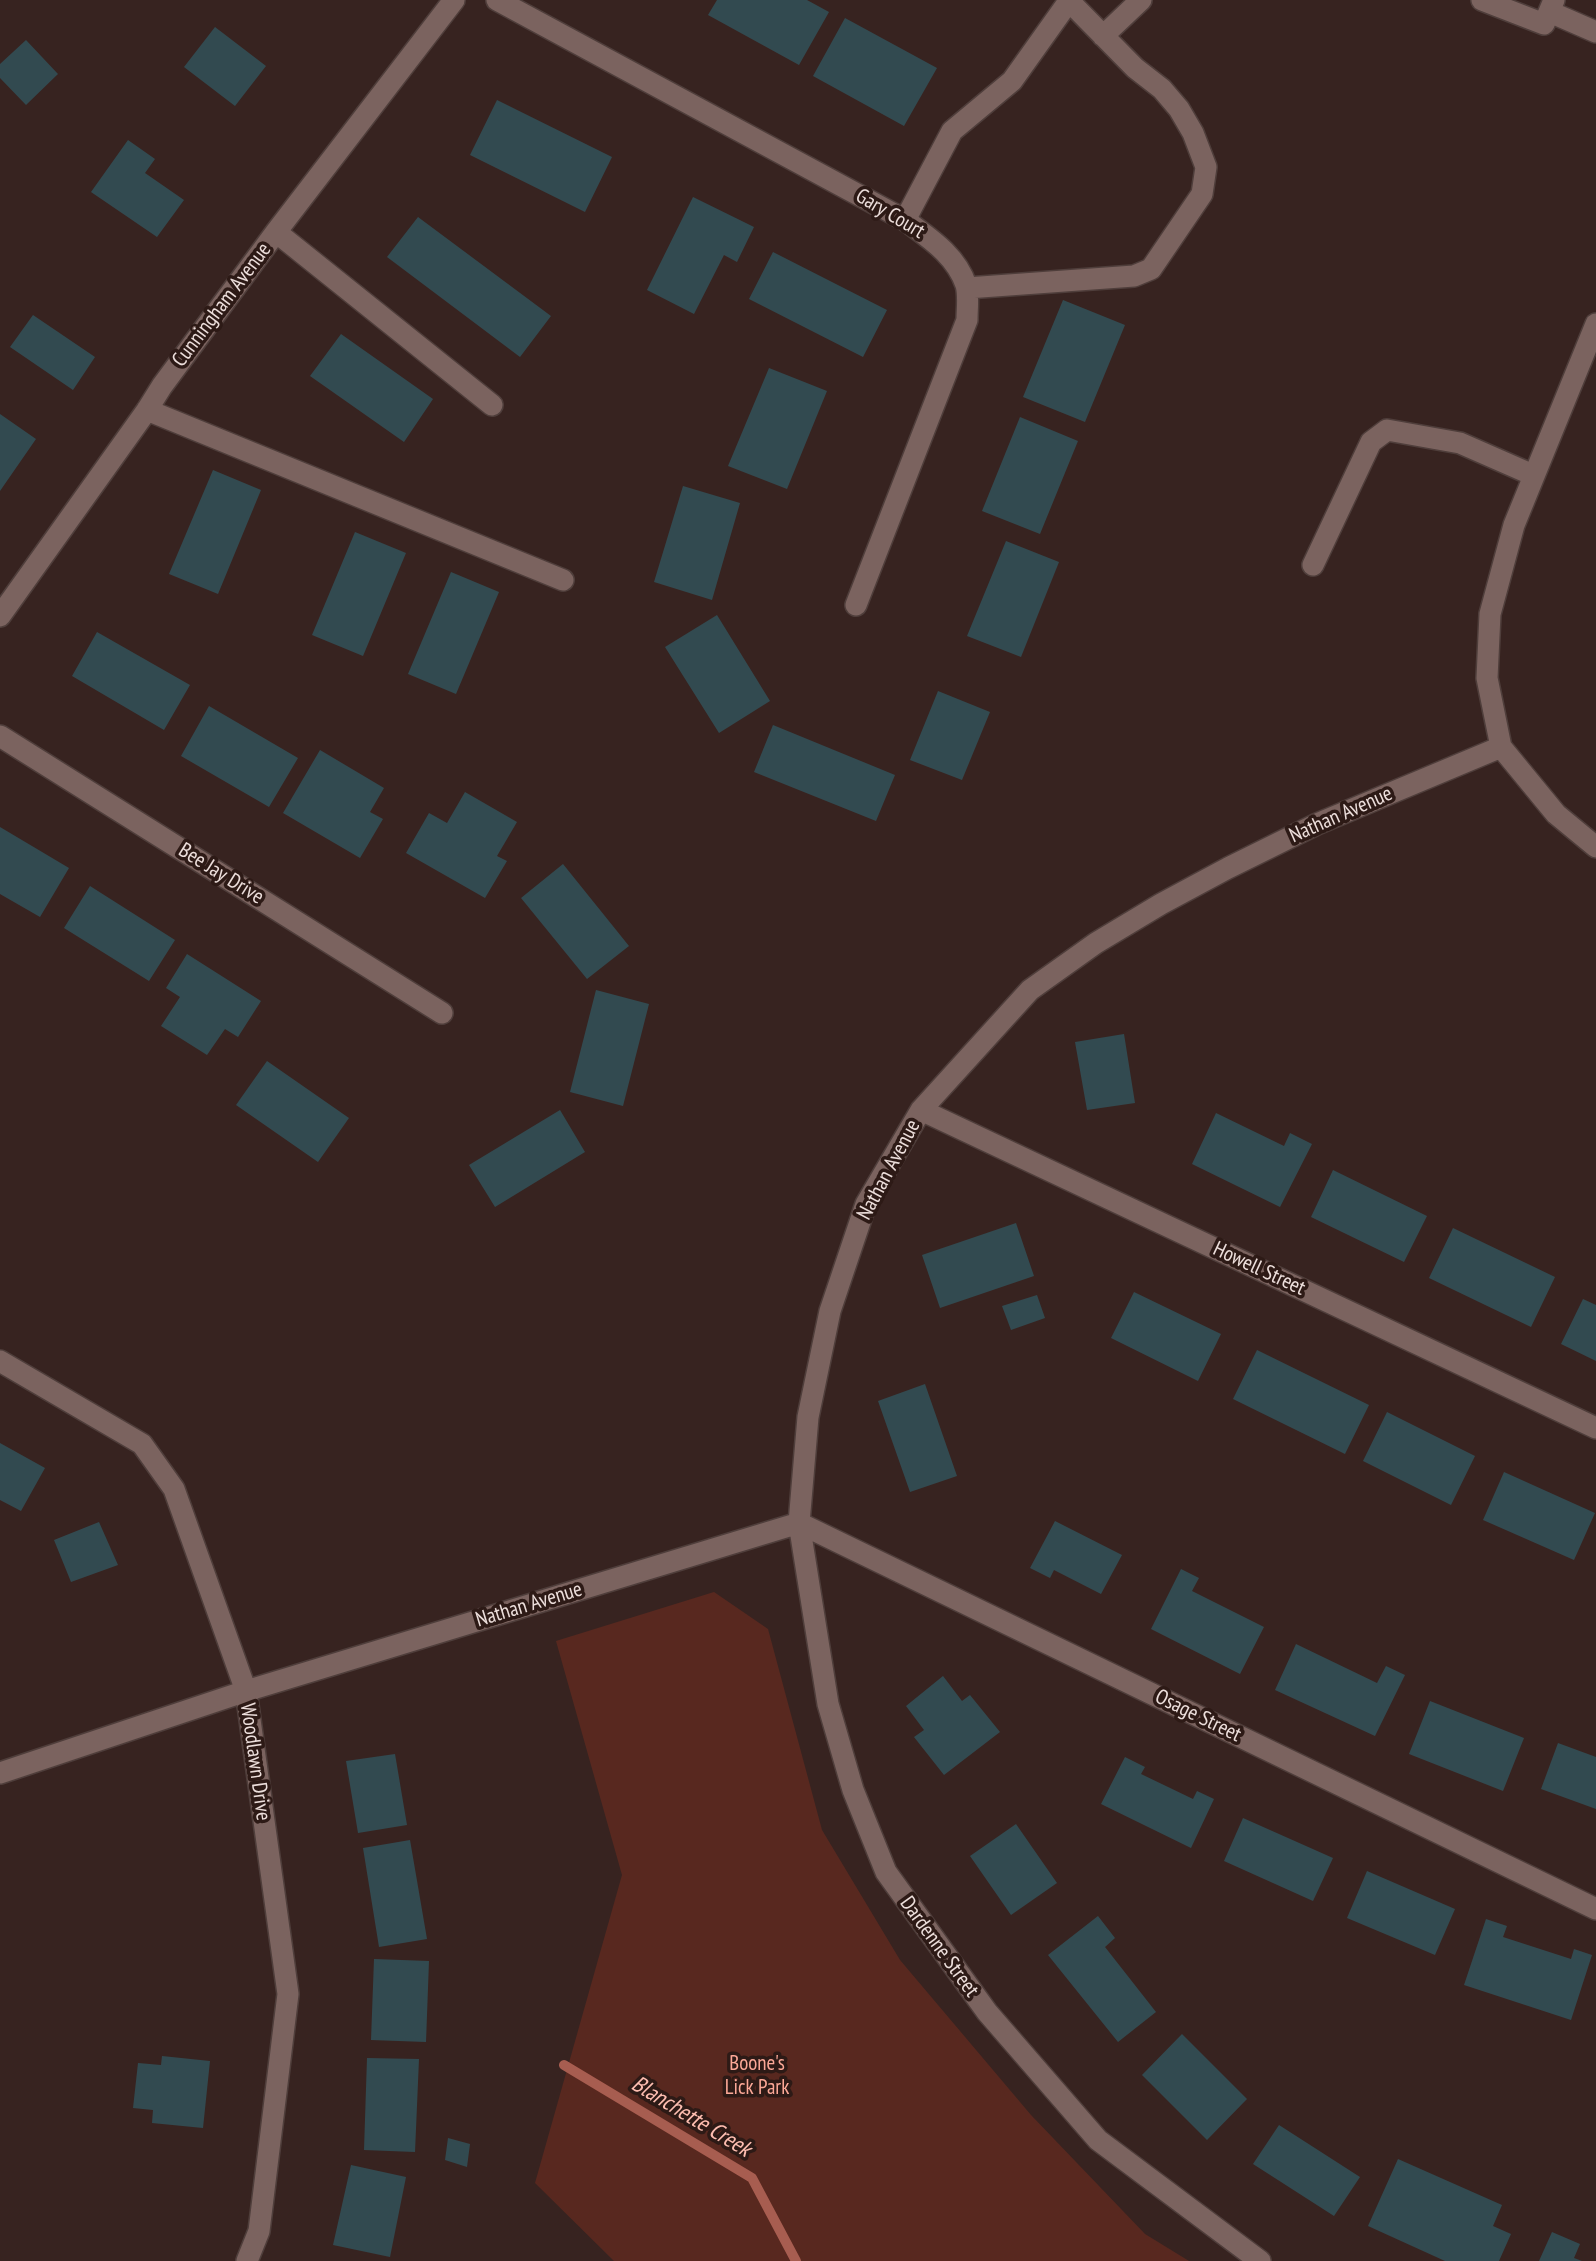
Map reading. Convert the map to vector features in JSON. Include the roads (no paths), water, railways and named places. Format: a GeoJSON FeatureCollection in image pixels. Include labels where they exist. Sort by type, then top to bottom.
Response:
{"type":"FeatureCollection","features":[{"type":"Feature","properties":{"kind":"street","name":"Cunningham Avenue"},"geometry":{"type":"LineString","coordinates":[[0,617],[162,386],[454,0]]}},
{"type":"Feature","properties":{"kind":"street","name":"Gary Court"},"geometry":{"type":"LineString","coordinates":[[497,0],[905,220],[936,242],[955,262],[967,288],[967,320],[856,605]]}},
{"type":"Feature","properties":{"kind":"street"},"geometry":{"type":"LineString","coordinates":[[1103,36],[1141,0]]}},
{"type":"Feature","properties":{"kind":"street"},"geometry":{"type":"LineString","coordinates":[[1482,0],[1544,24],[1552,6],[1596,32]]}},
{"type":"Feature","properties":{"kind":"street"},"geometry":{"type":"LineString","coordinates":[[905,220],[952,131],[1012,81],[1068,1],[1135,68],[1162,89],[1179,109],[1193,133],[1206,167],[1202,194],[1151,269],[1134,276],[967,288]]}},
{"type":"Feature","properties":{"kind":"street"},"geometry":{"type":"LineString","coordinates":[[276,232],[492,405]]}},
{"type":"Feature","properties":{"kind":"street"},"geometry":{"type":"LineString","coordinates":[[1596,324],[1514,525],[1490,614],[1487,678],[1502,747],[1556,814],[1596,847]]}},
{"type":"Feature","properties":{"kind":"street"},"geometry":{"type":"LineString","coordinates":[[147,411],[563,580]]}},
{"type":"Feature","properties":{"kind":"street"},"geometry":{"type":"LineString","coordinates":[[1312,565],[1371,442],[1387,430],[1460,443],[1533,475]]}},
{"type":"Feature","properties":{"kind":"street","name":"Bee Jay Drive"},"geometry":{"type":"LineString","coordinates":[[0,736],[442,1013]]}},
{"type":"Feature","properties":{"kind":"street","name":"Nathan Avenue"},"geometry":{"type":"LineString","coordinates":[[0,1773],[246,1691],[799,1523],[808,1418],[830,1311],[866,1204],[921,1110],[1030,990],[1096,943],[1161,904],[1317,824],[1502,747]]}},
{"type":"Feature","properties":{"kind":"street","name":"Howell Street"},"geometry":{"type":"LineString","coordinates":[[921,1110],[1596,1428]]}},
{"type":"Feature","properties":{"kind":"street","name":"Woodlawn Drive"},"geometry":{"type":"LineString","coordinates":[[0,1361],[142,1444],[174,1489],[246,1691],[288,1994],[259,2231],[247,2261]]}},
{"type":"Feature","properties":{"kind":"street","name":"Osage Street"},"geometry":{"type":"LineString","coordinates":[[799,1523],[1596,1909]]}},
{"type":"Feature","properties":{"kind":"street","name":"Dardenne Street"},"geometry":{"type":"LineString","coordinates":[[799,1523],[828,1704],[853,1790],[886,1872],[987,2012],[1098,2140],[1260,2261]]}},
{"type":"Feature","properties":{"kind":"waterway","name":"Blanchette Creek"},"geometry":{"type":"LineString","coordinates":[[564,2065],[752,2178],[796,2261]]}},
{"type":"Feature","properties":{"kind":"park label","name":"Boone's Lick Park"},"geometry":{"type":"Point","coordinates":[757,2076]}}]}
